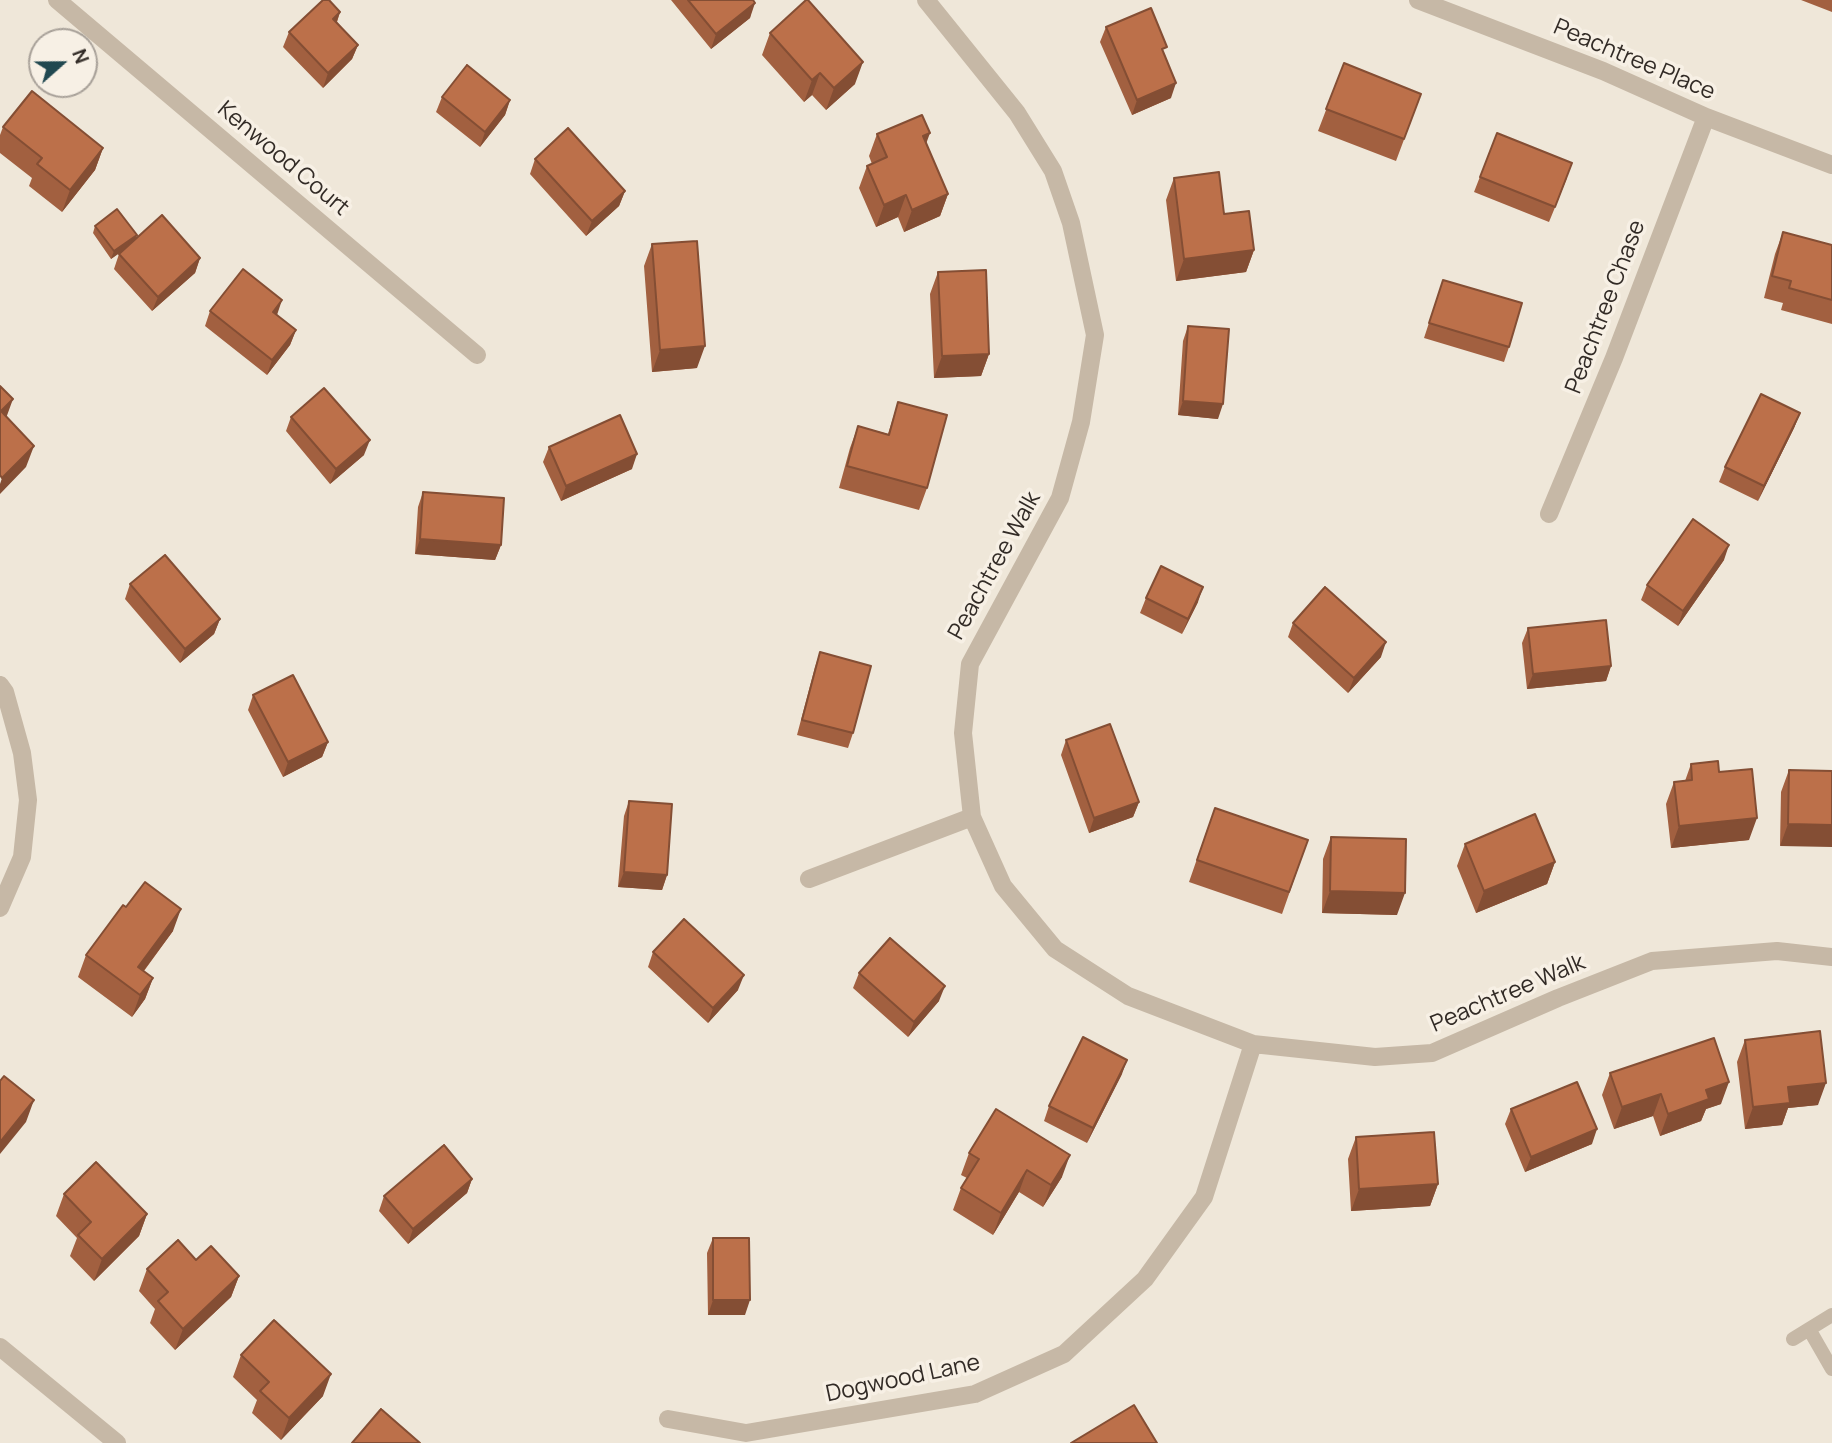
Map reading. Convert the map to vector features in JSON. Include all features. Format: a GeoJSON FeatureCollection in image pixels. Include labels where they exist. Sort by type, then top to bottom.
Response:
{"type":"FeatureCollection","features":[{"type":"Feature","properties":{"kind":"street","name":"Kenwood Court"},"geometry":{"type":"LineString","coordinates":[[57,0],[477,355]]}},
{"type":"Feature","properties":{"kind":"street","name":"Peachtree Walk"},"geometry":{"type":"LineString","coordinates":[[926,0],[1017,113],[1053,171],[1071,223],[1095,335],[1081,422],[1060,498],[970,664],[963,733],[972,817],[1003,886],[1055,949],[1128,996],[1253,1044],[1375,1057],[1432,1053],[1558,998],[1652,961],[1777,951],[1832,957]]}},
{"type":"Feature","properties":{"kind":"street","name":"Peachtree Place"},"geometry":{"type":"LineString","coordinates":[[1418,0],[1603,71],[1706,117],[1832,165]]}},
{"type":"Feature","properties":{"kind":"street","name":"Peachtree Chase"},"geometry":{"type":"LineString","coordinates":[[1549,514],[1614,358],[1706,117]]}},
{"type":"Feature","properties":{"kind":"street"},"geometry":{"type":"LineString","coordinates":[[0,685],[5,692],[22,753],[28,800],[22,857],[0,908]]}},
{"type":"Feature","properties":{"kind":"street"},"geometry":{"type":"LineString","coordinates":[[809,879],[972,817]]}},
{"type":"Feature","properties":{"kind":"street","name":"Dogwood Lane"},"geometry":{"type":"LineString","coordinates":[[668,1419],[746,1433],[759,1431],[975,1394],[1064,1354],[1145,1279],[1204,1197],[1253,1044]]}},
{"type":"Feature","properties":{"kind":"street"},"geometry":{"type":"LineString","coordinates":[[0,1347],[117,1443]]}},
{"type":"Feature","properties":{"kind":"lane"},"geometry":{"type":"LineString","coordinates":[[1793,1339],[1832,1315]]}},
{"type":"Feature","properties":{"kind":"lane"},"geometry":{"type":"LineString","coordinates":[[1808,1329],[1832,1369]]}},
{"type":"Feature","properties":{"kind":"building"},"geometry":{"type":"Polygon","coordinates":[[[323,0],[329,0],[340,12],[333,19],[358,45],[328,73],[289,32],[323,0]]]}},
{"type":"Feature","properties":{"kind":"building"},"geometry":{"type":"Polygon","coordinates":[[[688,0],[753,0],[755,3],[716,34],[688,0]]]}},
{"type":"Feature","properties":{"kind":"building"},"geometry":{"type":"Polygon","coordinates":[[[806,0],[863,62],[834,88],[820,73],[812,80],[770,33],[806,0]]]}},
{"type":"Feature","properties":{"kind":"building"},"geometry":{"type":"Polygon","coordinates":[[[1151,8],[1167,47],[1162,49],[1176,83],[1137,100],[1106,27],[1151,8]]]}},
{"type":"Feature","properties":{"kind":"building"},"geometry":{"type":"Polygon","coordinates":[[[1344,63],[1421,94],[1404,139],[1326,109],[1344,63]]]}},
{"type":"Feature","properties":{"kind":"building"},"geometry":{"type":"Polygon","coordinates":[[[467,65],[510,100],[485,132],[442,97],[467,65]]]}},
{"type":"Feature","properties":{"kind":"building"},"geometry":{"type":"Polygon","coordinates":[[[28,96],[41,98],[103,148],[70,190],[37,164],[42,158],[3,127],[28,96]]]}},
{"type":"Feature","properties":{"kind":"building"},"geometry":{"type":"Polygon","coordinates":[[[922,115],[930,133],[923,136],[948,194],[912,210],[906,195],[884,205],[867,166],[887,157],[877,134],[922,115]]]}},
{"type":"Feature","properties":{"kind":"building"},"geometry":{"type":"Polygon","coordinates":[[[568,128],[625,191],[592,221],[535,159],[568,128]]]}},
{"type":"Feature","properties":{"kind":"building"},"geometry":{"type":"Polygon","coordinates":[[[1497,133],[1572,163],[1555,207],[1480,177],[1497,133]]]}},
{"type":"Feature","properties":{"kind":"building"},"geometry":{"type":"Polygon","coordinates":[[[1219,172],[1224,214],[1249,211],[1254,250],[1184,259],[1174,178],[1219,172]]]}},
{"type":"Feature","properties":{"kind":"building"},"geometry":{"type":"Polygon","coordinates":[[[117,209],[137,235],[114,251],[95,226],[117,209]]]}},
{"type":"Feature","properties":{"kind":"building"},"geometry":{"type":"Polygon","coordinates":[[[162,215],[200,258],[158,297],[119,254],[162,215]]]}},
{"type":"Feature","properties":{"kind":"building"},"geometry":{"type":"Polygon","coordinates":[[[1783,232],[1832,245],[1832,300],[1789,288],[1791,281],[1772,276],[1783,232]]]}},
{"type":"Feature","properties":{"kind":"building"},"geometry":{"type":"Polygon","coordinates":[[[697,241],[705,346],[660,350],[652,244],[697,241]]]}},
{"type":"Feature","properties":{"kind":"building"},"geometry":{"type":"Polygon","coordinates":[[[243,269],[282,300],[273,312],[296,330],[272,360],[210,311],[243,269]]]}},
{"type":"Feature","properties":{"kind":"building"},"geometry":{"type":"Polygon","coordinates":[[[986,270],[989,354],[942,356],[938,272],[986,270]]]}},
{"type":"Feature","properties":{"kind":"building"},"geometry":{"type":"Polygon","coordinates":[[[1443,280],[1522,303],[1509,347],[1429,323],[1443,280]]]}},
{"type":"Feature","properties":{"kind":"building"},"geometry":{"type":"Polygon","coordinates":[[[1188,326],[1229,329],[1223,404],[1183,401],[1188,326]]]}},
{"type":"Feature","properties":{"kind":"building"},"geometry":{"type":"Polygon","coordinates":[[[0,386],[13,399],[1,411],[34,446],[2,478],[0,475],[0,386]]]}},
{"type":"Feature","properties":{"kind":"building"},"geometry":{"type":"Polygon","coordinates":[[[324,388],[370,440],[336,469],[291,417],[324,388]]]}},
{"type":"Feature","properties":{"kind":"building"},"geometry":{"type":"Polygon","coordinates":[[[1761,394],[1800,413],[1764,486],[1725,467],[1761,394]]]}},
{"type":"Feature","properties":{"kind":"building"},"geometry":{"type":"Polygon","coordinates":[[[898,402],[947,415],[927,488],[847,466],[858,426],[889,435],[898,402]]]}},
{"type":"Feature","properties":{"kind":"building"},"geometry":{"type":"Polygon","coordinates":[[[620,415],[637,454],[566,486],[549,447],[620,415]]]}},
{"type":"Feature","properties":{"kind":"building"},"geometry":{"type":"Polygon","coordinates":[[[423,492],[504,498],[501,545],[420,539],[423,492]]]}},
{"type":"Feature","properties":{"kind":"building"},"geometry":{"type":"Polygon","coordinates":[[[1693,519],[1729,545],[1683,611],[1647,585],[1693,519]]]}},
{"type":"Feature","properties":{"kind":"building"},"geometry":{"type":"Polygon","coordinates":[[[165,555],[220,619],[185,649],[130,584],[165,555]]]}},
{"type":"Feature","properties":{"kind":"building"},"geometry":{"type":"Polygon","coordinates":[[[1161,566],[1203,587],[1188,619],[1146,598],[1161,566]]]}},
{"type":"Feature","properties":{"kind":"building"},"geometry":{"type":"Polygon","coordinates":[[[1325,587],[1386,642],[1354,678],[1293,623],[1325,587]]]}},
{"type":"Feature","properties":{"kind":"building"},"geometry":{"type":"Polygon","coordinates":[[[1606,620],[1611,666],[1533,674],[1528,628],[1606,620]]]}},
{"type":"Feature","properties":{"kind":"building"},"geometry":{"type":"Polygon","coordinates":[[[820,652],[871,666],[853,733],[802,720],[820,652]]]}},
{"type":"Feature","properties":{"kind":"building"},"geometry":{"type":"Polygon","coordinates":[[[293,675],[328,742],[288,762],[253,695],[293,675]]]}},
{"type":"Feature","properties":{"kind":"building"},"geometry":{"type":"Polygon","coordinates":[[[1110,724],[1139,802],[1094,818],[1066,740],[1110,724]]]}},
{"type":"Feature","properties":{"kind":"building"},"geometry":{"type":"Polygon","coordinates":[[[1718,761],[1719,772],[1752,769],[1757,818],[1679,826],[1674,782],[1692,780],[1691,764],[1718,761]]]}},
{"type":"Feature","properties":{"kind":"building"},"geometry":{"type":"Polygon","coordinates":[[[1789,770],[1832,771],[1832,825],[1788,824],[1789,770]]]}},
{"type":"Feature","properties":{"kind":"building"},"geometry":{"type":"Polygon","coordinates":[[[629,801],[672,804],[667,875],[624,872],[629,801]]]}},
{"type":"Feature","properties":{"kind":"building"},"geometry":{"type":"Polygon","coordinates":[[[1215,808],[1308,840],[1289,892],[1197,860],[1215,808]]]}},
{"type":"Feature","properties":{"kind":"building"},"geometry":{"type":"Polygon","coordinates":[[[1535,814],[1555,862],[1484,891],[1465,844],[1535,814]]]}},
{"type":"Feature","properties":{"kind":"building"},"geometry":{"type":"Polygon","coordinates":[[[1331,837],[1406,839],[1405,893],[1330,891],[1331,837]]]}},
{"type":"Feature","properties":{"kind":"building"},"geometry":{"type":"Polygon","coordinates":[[[145,882],[181,909],[138,967],[153,978],[140,995],[86,955],[123,905],[126,907],[145,882]]]}},
{"type":"Feature","properties":{"kind":"building"},"geometry":{"type":"Polygon","coordinates":[[[684,919],[744,975],[713,1008],[653,952],[684,919]]]}},
{"type":"Feature","properties":{"kind":"building"},"geometry":{"type":"Polygon","coordinates":[[[890,938],[945,986],[914,1022],[859,973],[890,938]]]}},
{"type":"Feature","properties":{"kind":"building"},"geometry":{"type":"Polygon","coordinates":[[[1820,1031],[1826,1083],[1788,1087],[1790,1103],[1753,1107],[1745,1040],[1820,1031]]]}},
{"type":"Feature","properties":{"kind":"building"},"geometry":{"type":"Polygon","coordinates":[[[1083,1037],[1127,1060],[1093,1128],[1049,1106],[1083,1037]]]}},
{"type":"Feature","properties":{"kind":"building"},"geometry":{"type":"Polygon","coordinates":[[[1714,1038],[1729,1082],[1706,1090],[1709,1099],[1668,1114],[1661,1094],[1622,1107],[1610,1073],[1714,1038]]]}},
{"type":"Feature","properties":{"kind":"building"},"geometry":{"type":"Polygon","coordinates":[[[4,1076],[34,1100],[0,1142],[0,1081],[4,1076]]]}},
{"type":"Feature","properties":{"kind":"building"},"geometry":{"type":"Polygon","coordinates":[[[1577,1082],[1597,1129],[1531,1157],[1511,1109],[1577,1082]]]}},
{"type":"Feature","properties":{"kind":"building"},"geometry":{"type":"Polygon","coordinates":[[[996,1109],[1070,1155],[1051,1185],[1027,1170],[1001,1213],[961,1188],[979,1159],[969,1153],[996,1109]]]}},
{"type":"Feature","properties":{"kind":"building"},"geometry":{"type":"Polygon","coordinates":[[[1434,1132],[1438,1184],[1359,1189],[1356,1137],[1434,1132]]]}},
{"type":"Feature","properties":{"kind":"building"},"geometry":{"type":"Polygon","coordinates":[[[444,1145],[472,1179],[413,1229],[384,1196],[444,1145]]]}},
{"type":"Feature","properties":{"kind":"building"},"geometry":{"type":"Polygon","coordinates":[[[96,1162],[147,1214],[102,1259],[78,1235],[91,1222],[64,1194],[96,1162]]]}},
{"type":"Feature","properties":{"kind":"building"},"geometry":{"type":"Polygon","coordinates":[[[713,1238],[749,1238],[750,1300],[713,1300],[713,1238]]]}},
{"type":"Feature","properties":{"kind":"building"},"geometry":{"type":"Polygon","coordinates":[[[178,1240],[196,1260],[211,1246],[239,1276],[183,1329],[158,1301],[168,1292],[147,1269],[178,1240]]]}},
{"type":"Feature","properties":{"kind":"building"},"geometry":{"type":"Polygon","coordinates":[[[274,1320],[331,1374],[289,1418],[260,1391],[269,1382],[241,1355],[274,1320]]]}},
{"type":"Feature","properties":{"kind":"building"},"geometry":{"type":"Polygon","coordinates":[[[1134,1405],[1157,1443],[1071,1443],[1134,1405]]]}},
{"type":"Feature","properties":{"kind":"building"},"geometry":{"type":"Polygon","coordinates":[[[381,1409],[420,1443],[352,1443],[381,1409]]]}}]}
